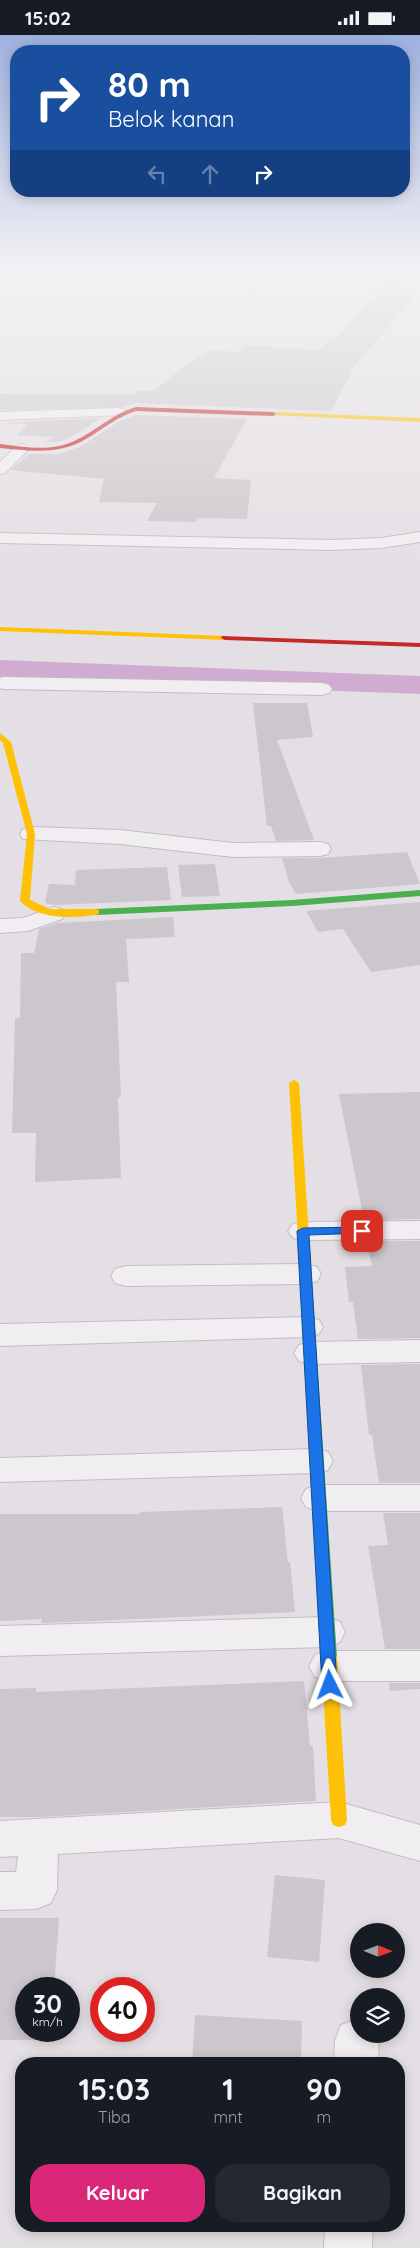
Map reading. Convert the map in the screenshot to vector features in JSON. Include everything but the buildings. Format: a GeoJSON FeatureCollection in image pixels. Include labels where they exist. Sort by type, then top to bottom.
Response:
{"type":"FeatureCollection","features":[{"type":"Feature","properties":{"kind":"street"},"geometry":{"type":"LineString","coordinates":[[0,416],[118,413],[143,409],[420,420]]}},
{"type":"Feature","properties":{"kind":"street"},"geometry":{"type":"LineString","coordinates":[[0,445],[22,448],[51,448],[76,442],[118,413]]}},
{"type":"Feature","properties":{"kind":"street"},"geometry":{"type":"LineString","coordinates":[[0,469],[22,448]]}},
{"type":"Feature","properties":{"kind":"street"},"geometry":{"type":"LineString","coordinates":[[0,538],[331,545],[381,543],[420,537]]}},
{"type":"Feature","properties":{"kind":"street"},"geometry":{"type":"LineString","coordinates":[[0,629],[420,645]]}},
{"type":"Feature","properties":{"kind":"street"},"geometry":{"type":"LineString","coordinates":[[1,685],[322,689]]}},
{"type":"Feature","properties":{"kind":"street"},"geometry":{"type":"LineString","coordinates":[[0,735],[7,741],[31,834],[25,901],[35,909],[54,914],[292,903],[420,893]]}},
{"type":"Feature","properties":{"kind":"street"},"geometry":{"type":"LineString","coordinates":[[31,834],[120,837],[232,850],[320,849]]}},
{"type":"Feature","properties":{"kind":"street"},"geometry":{"type":"LineString","coordinates":[[0,926],[12,927],[31,924],[54,914]]}},
{"type":"Feature","properties":{"kind":"street"},"geometry":{"type":"LineString","coordinates":[[294,1083],[339,1821]]}},
{"type":"Feature","properties":{"kind":"street"},"geometry":{"type":"LineString","coordinates":[[303,1231],[420,1230]]}},
{"type":"Feature","properties":{"kind":"street"},"geometry":{"type":"LineString","coordinates":[[126,1276],[306,1274]]}},
{"type":"Feature","properties":{"kind":"street"},"geometry":{"type":"LineString","coordinates":[[0,1335],[309,1340],[420,1351]]}},
{"type":"Feature","properties":{"kind":"street"},"geometry":{"type":"LineString","coordinates":[[0,1470],[316,1461]]}},
{"type":"Feature","properties":{"kind":"street"},"geometry":{"type":"LineString","coordinates":[[318,1498],[420,1498]]}},
{"type":"Feature","properties":{"kind":"street"},"geometry":{"type":"LineString","coordinates":[[0,1641],[328,1649],[420,1666]]}},
{"type":"Feature","properties":{"kind":"street"},"geometry":{"type":"LineString","coordinates":[[0,1839],[339,1821],[420,1843]]}},
{"type":"Feature","properties":{"kind":"street"},"geometry":{"type":"LineString","coordinates":[[0,1891],[36,1890],[40,1838]]}},
{"type":"Feature","properties":{"kind":"street"},"geometry":{"type":"LineString","coordinates":[[348,2248],[349,2232]]}},
{"type":"Feature","properties":{"kind":"waterway"},"geometry":{"type":"LineString","coordinates":[[0,669],[420,685]]}},
{"type":"Feature","properties":{"kind":"traffic: fast"},"geometry":{"type":"LineString","coordinates":[[96,912],[292,903],[420,893]]}},
{"type":"Feature","properties":{"kind":"traffic: fast"},"geometry":{"type":"LineString","coordinates":[[310,1344],[329,1657]]}},
{"type":"Feature","properties":{"kind":"traffic: slow"},"geometry":{"type":"LineString","coordinates":[[273,414],[420,420]]}},
{"type":"Feature","properties":{"kind":"traffic: slow"},"geometry":{"type":"LineString","coordinates":[[0,629],[225,638]]}},
{"type":"Feature","properties":{"kind":"traffic: slow"},"geometry":{"type":"LineString","coordinates":[[0,735],[7,742],[31,834],[25,901],[41,910],[50,912],[96,912]]}},
{"type":"Feature","properties":{"kind":"traffic: slow"},"geometry":{"type":"LineString","coordinates":[[294,1083],[310,1344]]}},
{"type":"Feature","properties":{"kind":"traffic: slow"},"geometry":{"type":"LineString","coordinates":[[329,1657],[339,1820]]}},
{"type":"Feature","properties":{"kind":"traffic: jam"},"geometry":{"type":"LineString","coordinates":[[0,446],[38,449],[67,446],[84,438],[119,415],[136,409],[273,414]]}},
{"type":"Feature","properties":{"kind":"traffic: jam"},"geometry":{"type":"LineString","coordinates":[[225,638],[420,645]]}},
{"type":"Feature","properties":{"kind":"route"},"geometry":{"type":"LineString","coordinates":[[330,1685],[303,1231],[362,1231]]}}]}
